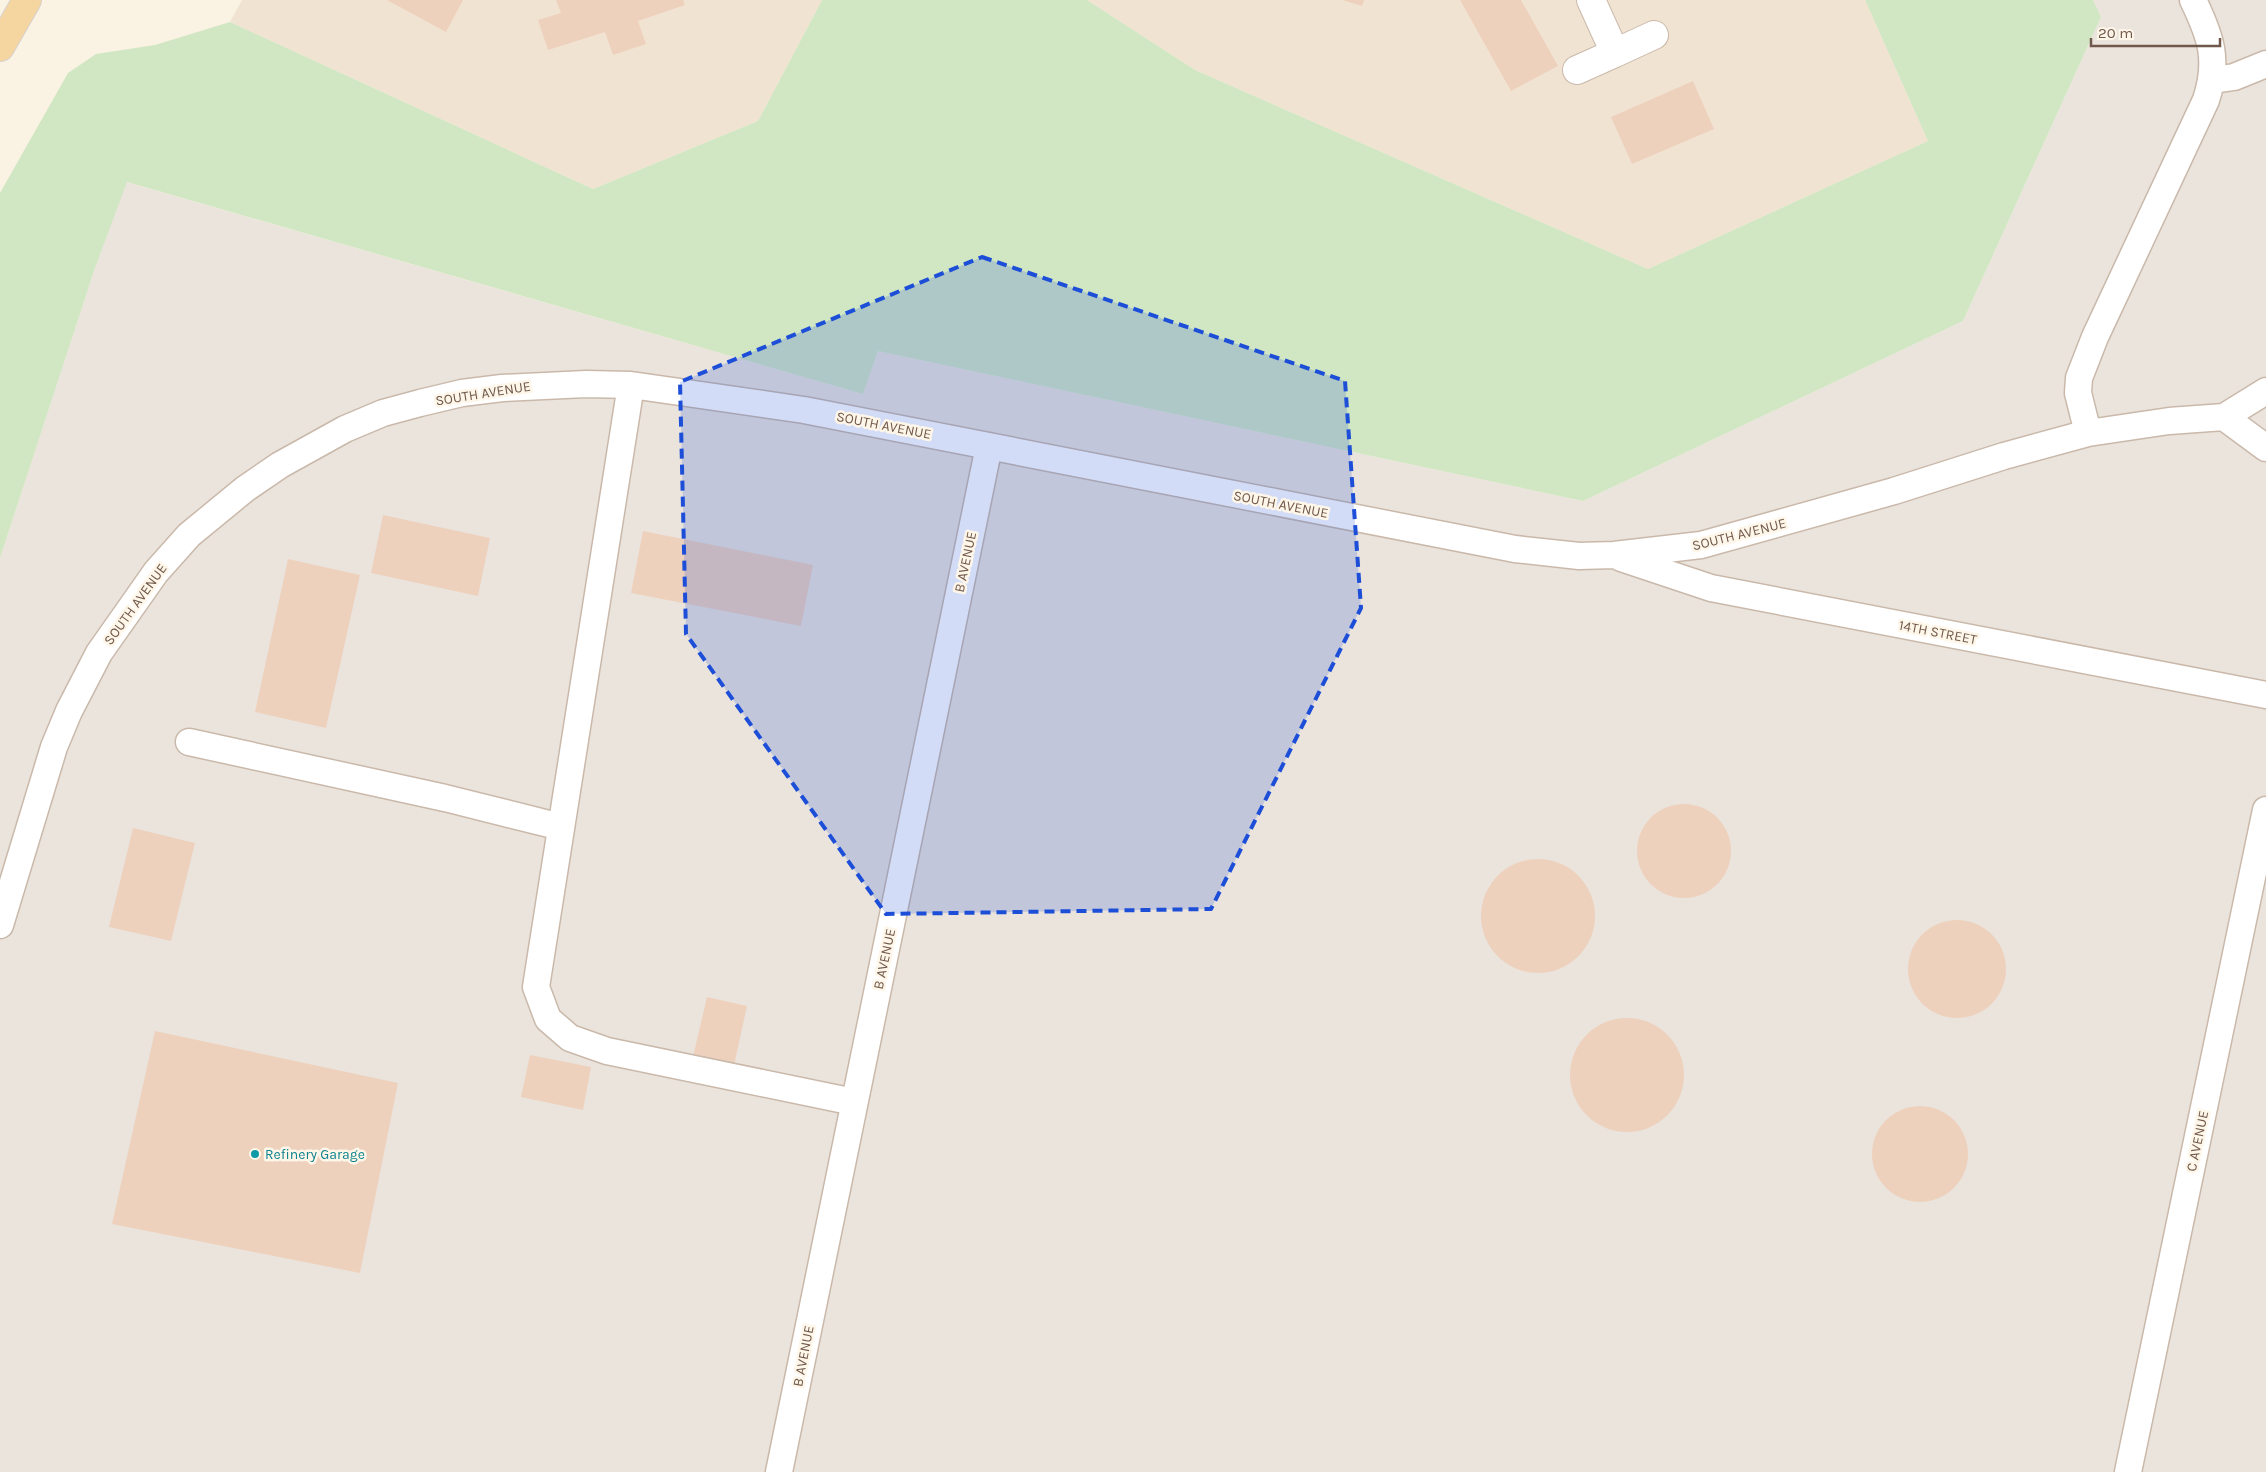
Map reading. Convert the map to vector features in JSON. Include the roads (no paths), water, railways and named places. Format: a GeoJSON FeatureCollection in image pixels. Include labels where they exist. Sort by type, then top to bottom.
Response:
{"type":"FeatureCollection","features":[{"type":"Feature","properties":{"kind":"main road"},"geometry":{"type":"LineString","coordinates":[[0,48],[27,0]]}},
{"type":"Feature","properties":{"kind":"street"},"geometry":{"type":"LineString","coordinates":[[1591,0],[1615,53]]}},
{"type":"Feature","properties":{"kind":"street"},"geometry":{"type":"LineString","coordinates":[[1577,70],[1654,36]]}},
{"type":"Feature","properties":{"kind":"lane"},"geometry":{"type":"LineString","coordinates":[[2088,433],[2078,393],[2078,378],[2206,100],[2213,80],[2213,58],[2210,40],[2193,0]]}},
{"type":"Feature","properties":{"kind":"lane"},"geometry":{"type":"LineString","coordinates":[[2213,80],[2234,77],[2266,64]]}},
{"type":"Feature","properties":{"kind":"lane","name":"SOUTH AVENUE"},"geometry":{"type":"LineString","coordinates":[[0,924],[54,746],[76,697],[99,653],[139,594],[189,535],[245,489],[280,465],[345,429],[383,414],[462,393],[502,388],[577,384],[631,386],[804,410],[1515,549],[1579,556],[1614,556],[1709,543],[1894,492],[2033,448],[2088,433],[2169,420],[2224,417]]}},
{"type":"Feature","properties":{"kind":"lane"},"geometry":{"type":"LineString","coordinates":[[631,386],[536,987],[548,1019],[570,1038],[607,1051],[854,1102]]}},
{"type":"Feature","properties":{"kind":"lane"},"geometry":{"type":"LineString","coordinates":[[2266,391],[2224,417],[2266,448]]}},
{"type":"Feature","properties":{"kind":"lane","name":"B AVENUE"},"geometry":{"type":"LineString","coordinates":[[779,1472],[990,446]]}},
{"type":"Feature","properties":{"kind":"lane","name":"14TH STREET"},"geometry":{"type":"LineString","coordinates":[[1614,556],[1712,588],[2266,695]]}},
{"type":"Feature","properties":{"kind":"lane"},"geometry":{"type":"LineString","coordinates":[[189,742],[445,798],[561,827]]}},
{"type":"Feature","properties":{"kind":"lane","name":"C AVENUE"},"geometry":{"type":"LineString","coordinates":[[2128,1472],[2266,810]]}},
{"type":"Feature","properties":{"kind":"place","name":"Refinery Garage"},"geometry":{"type":"Point","coordinates":[255,1154]}}]}
